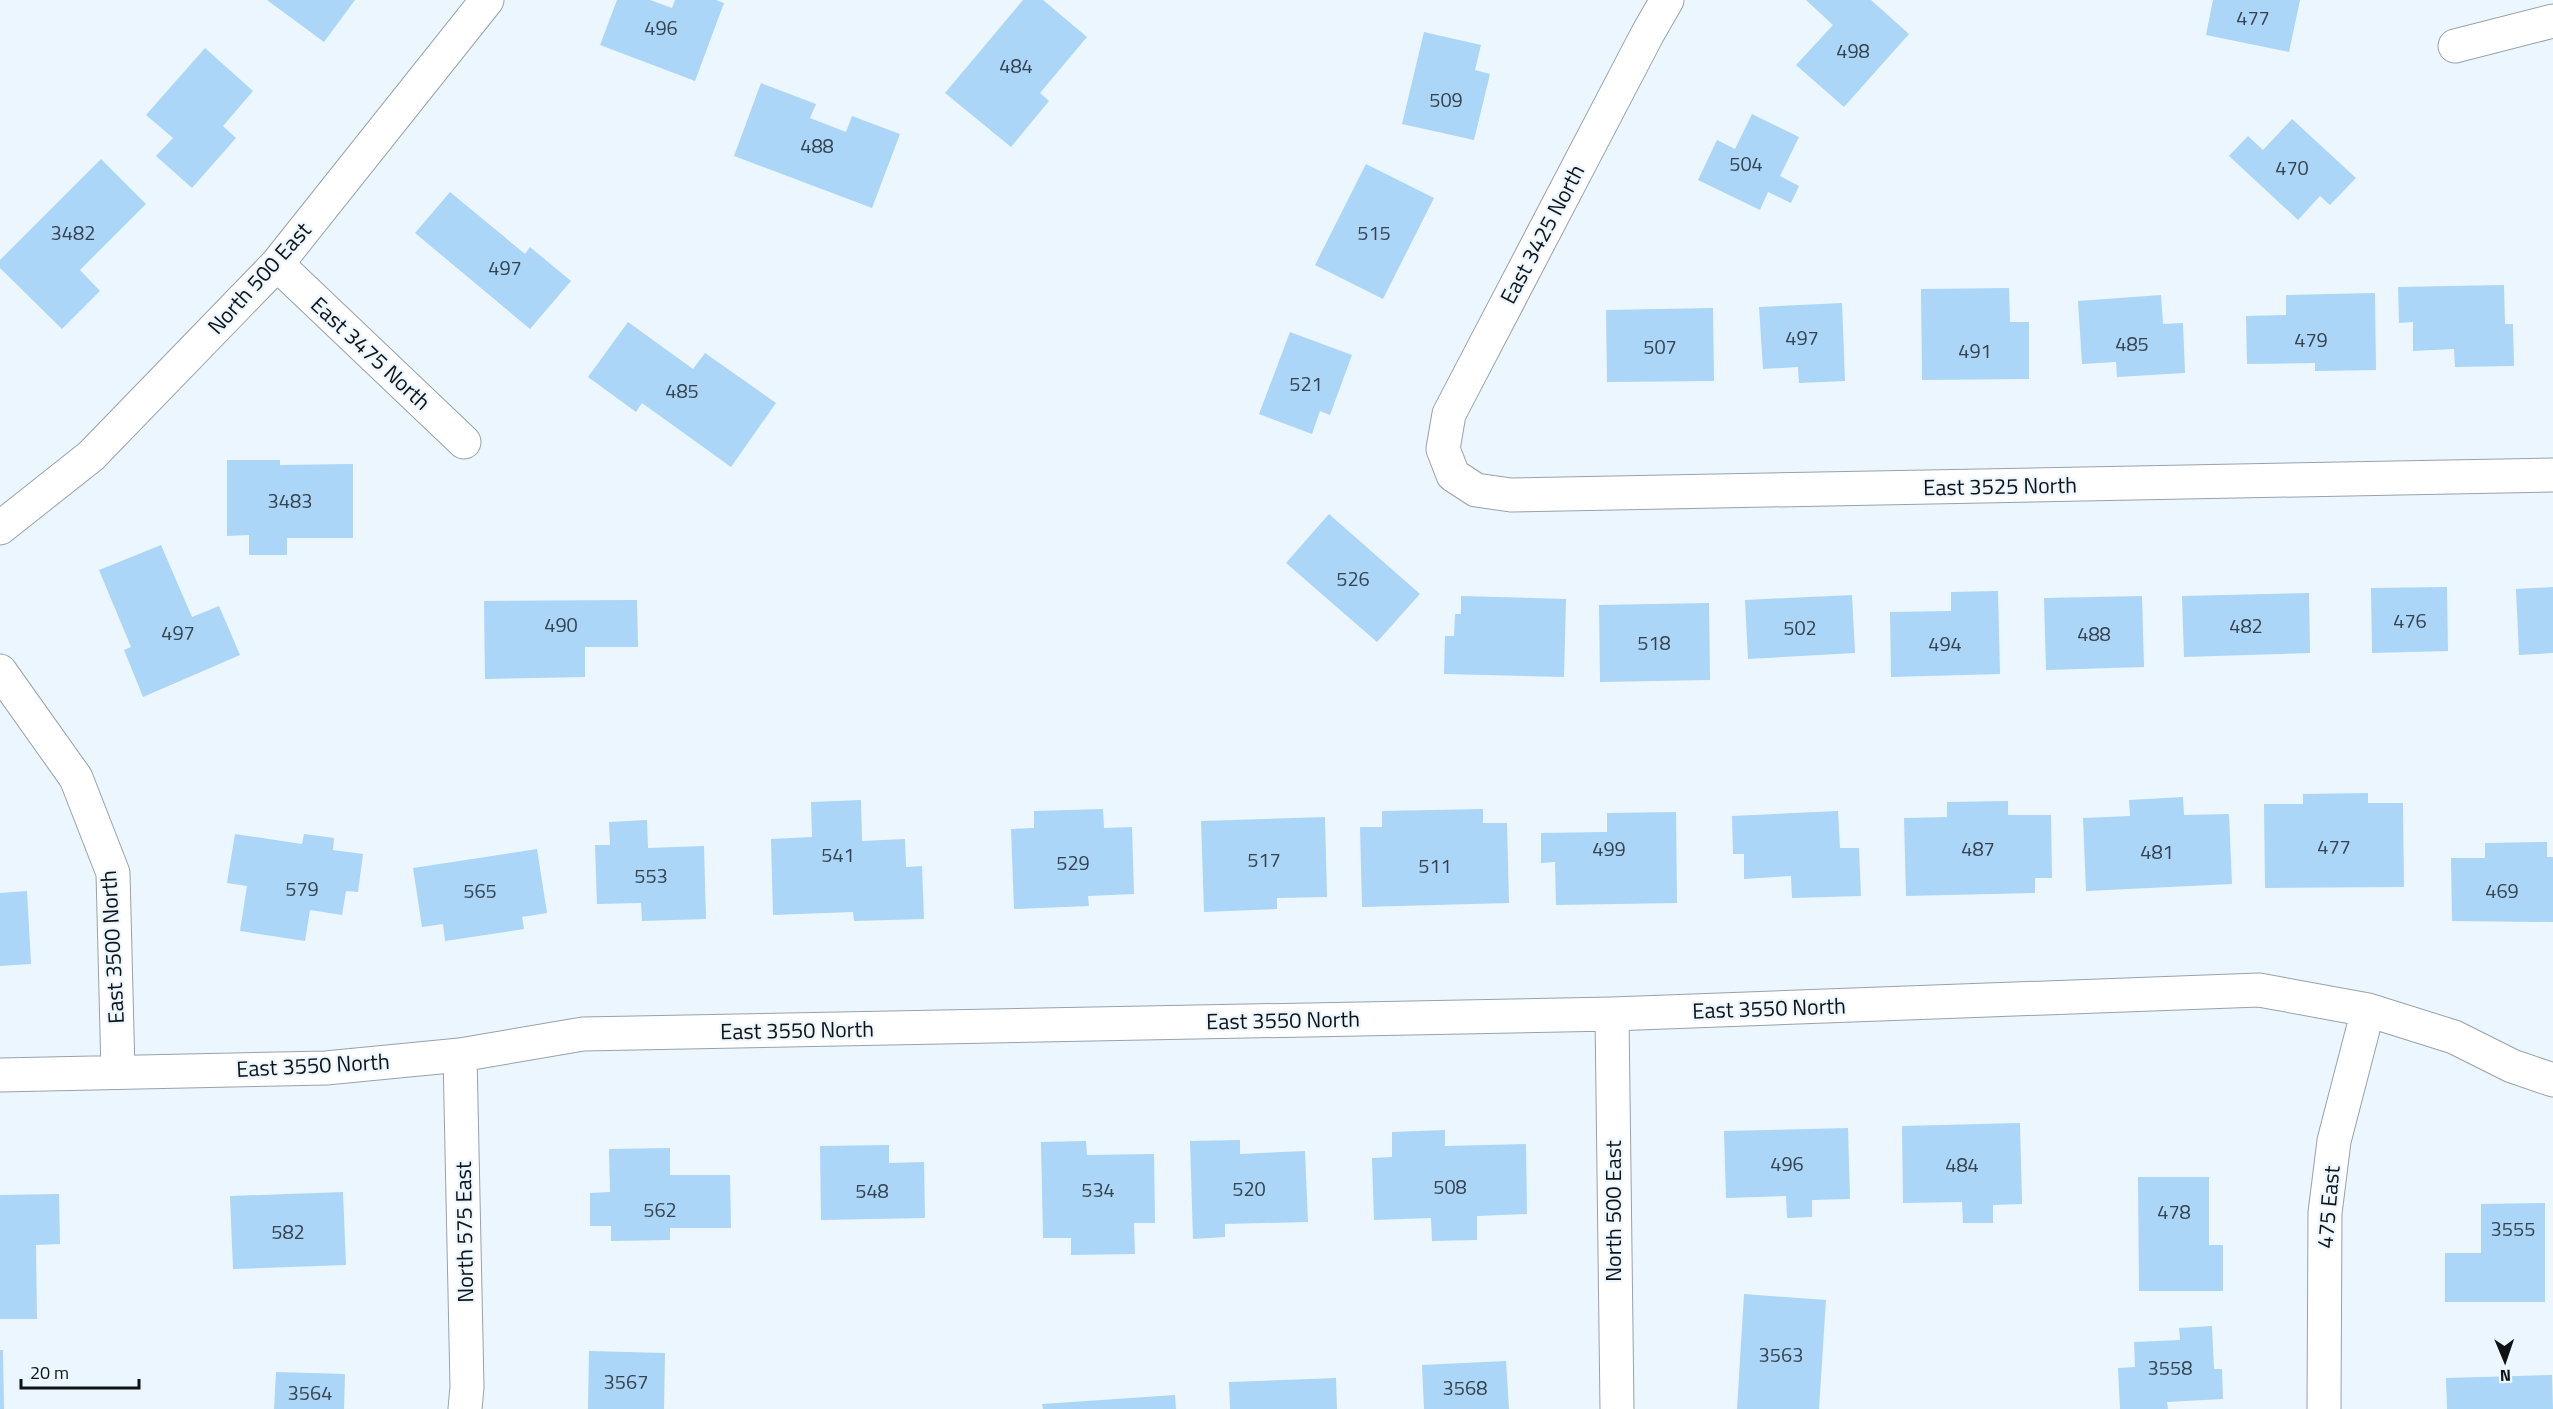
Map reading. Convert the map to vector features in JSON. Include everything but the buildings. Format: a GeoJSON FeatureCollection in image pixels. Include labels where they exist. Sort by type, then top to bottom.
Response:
{"type":"FeatureCollection","features":[{"type":"Feature","properties":{"kind":"street","name":"North 500 East"},"geometry":{"type":"LineString","coordinates":[[0,528],[91,456],[277,264],[488,0]]}},
{"type":"Feature","properties":{"kind":"street","name":"East 3425 North"},"geometry":{"type":"LineString","coordinates":[[1453,475],[1443,449],[1449,414],[1648,33],[1668,0]]}},
{"type":"Feature","properties":{"kind":"street"},"geometry":{"type":"LineString","coordinates":[[2455,46],[2553,21]]}},
{"type":"Feature","properties":{"kind":"street","name":"East 3475 North"},"geometry":{"type":"LineString","coordinates":[[277,264],[464,442]]}},
{"type":"Feature","properties":{"kind":"street","name":"East 3525 North"},"geometry":{"type":"LineString","coordinates":[[1453,475],[1476,490],[1511,495],[2553,475]]}},
{"type":"Feature","properties":{"kind":"street","name":"East 3500 North"},"geometry":{"type":"LineString","coordinates":[[0,671],[76,778],[112,873],[117,1072]]}},
{"type":"Feature","properties":{"kind":"street","name":"East 3550 North"},"geometry":{"type":"LineString","coordinates":[[0,1075],[326,1068],[460,1054],[583,1034],[1612,1014],[2259,990],[2368,1010],[2454,1037],[2512,1066],[2553,1080]]}},
{"type":"Feature","properties":{"kind":"street","name":"475 East"},"geometry":{"type":"LineString","coordinates":[[2325,1409],[2325,1213],[2334,1140],[2368,1010]]}},
{"type":"Feature","properties":{"kind":"street","name":"North 500 East"},"geometry":{"type":"LineString","coordinates":[[1612,1014],[1617,1409]]}},
{"type":"Feature","properties":{"kind":"street","name":"North 575 East"},"geometry":{"type":"LineString","coordinates":[[460,1054],[467,1375],[465,1409]]}}]}
